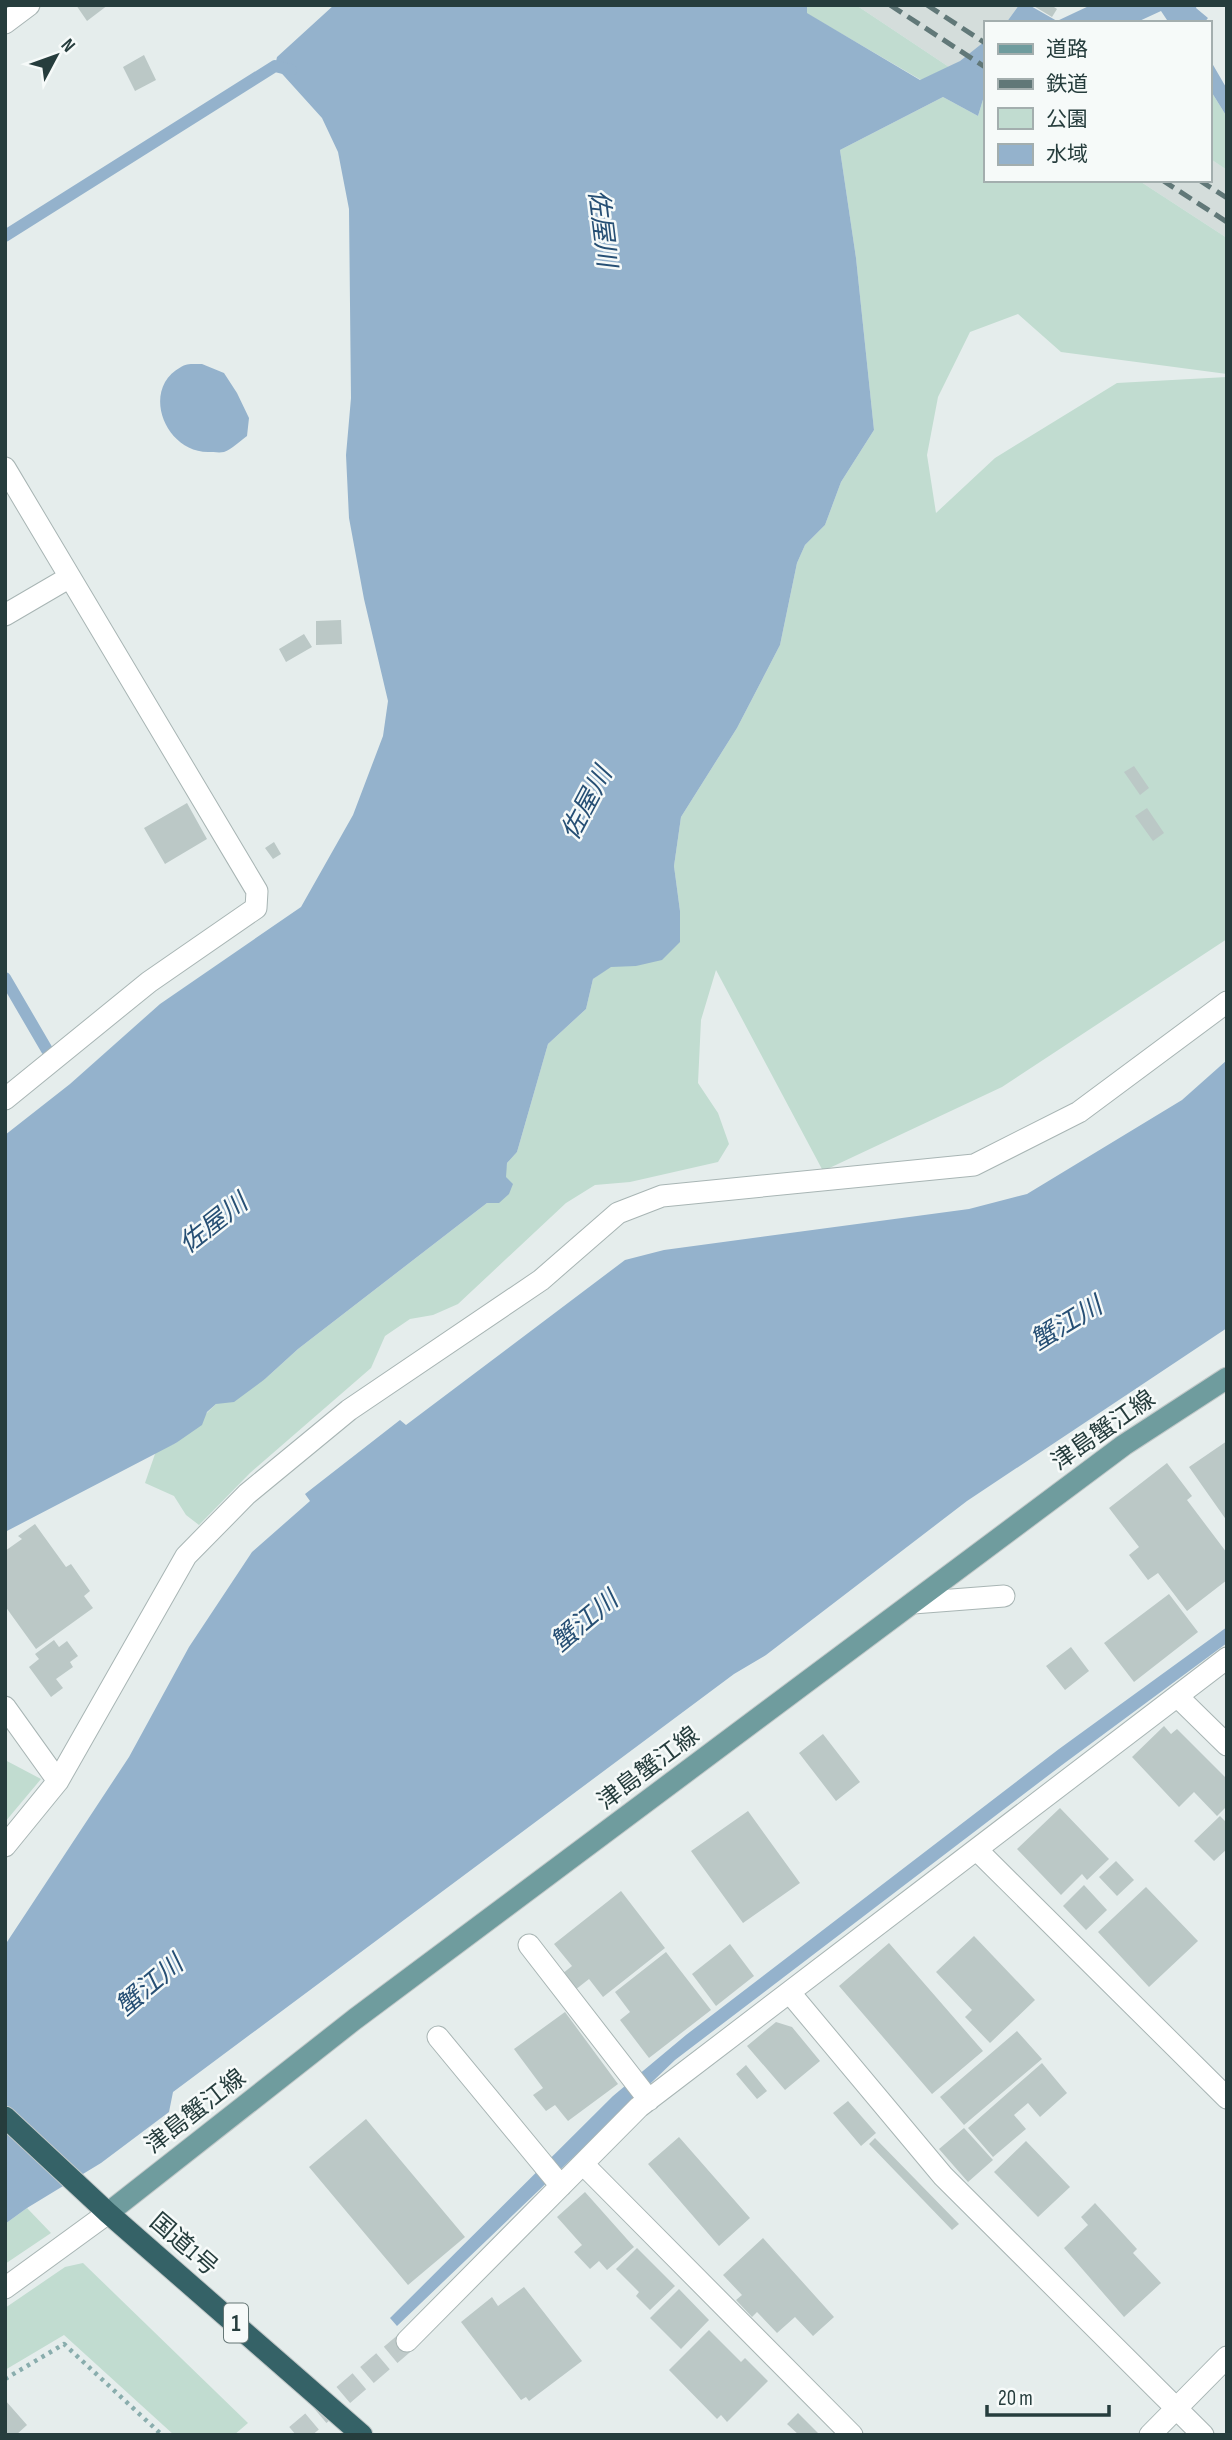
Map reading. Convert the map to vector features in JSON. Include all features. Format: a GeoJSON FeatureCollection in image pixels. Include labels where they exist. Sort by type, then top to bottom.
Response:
{"type":"FeatureCollection","features":[{"type":"Feature","properties":{"kind":"highway","name":"国道1号"},"geometry":{"type":"LineString","coordinates":[[5,2117],[108,2213],[362,2435]]}},
{"type":"Feature","properties":{"kind":"main road","name":"津島蟹江線"},"geometry":{"type":"LineString","coordinates":[[108,2213],[355,2019],[1124,1445],[1227,1378]]}},
{"type":"Feature","properties":{"kind":"street"},"geometry":{"type":"LineString","coordinates":[[5,23],[29,5]]}},
{"type":"Feature","properties":{"kind":"street"},"geometry":{"type":"LineString","coordinates":[[5,468],[257,891],[256,908],[149,982],[5,1099]]}},
{"type":"Feature","properties":{"kind":"street"},"geometry":{"type":"LineString","coordinates":[[5,615],[70,577]]}},
{"type":"Feature","properties":{"kind":"street"},"geometry":{"type":"LineString","coordinates":[[5,1846],[58,1781],[186,1556],[247,1494],[349,1410],[541,1280],[618,1213],[663,1196],[974,1165],[1079,1112],[1227,1002]]}},
{"type":"Feature","properties":{"kind":"street"},"geometry":{"type":"LineString","coordinates":[[913,1603],[1004,1596]]}},
{"type":"Feature","properties":{"kind":"street"},"geometry":{"type":"LineString","coordinates":[[407,2341],[558,2182],[583,2164],[641,2090],[790,1993],[1227,1658]]}},
{"type":"Feature","properties":{"kind":"street"},"geometry":{"type":"LineString","coordinates":[[1177,1696],[1227,1745]]}},
{"type":"Feature","properties":{"kind":"street"},"geometry":{"type":"LineString","coordinates":[[5,1707],[58,1781]]}},
{"type":"Feature","properties":{"kind":"street"},"geometry":{"type":"LineString","coordinates":[[977,1850],[1227,2098]]}},
{"type":"Feature","properties":{"kind":"street"},"geometry":{"type":"LineString","coordinates":[[529,1945],[641,2090]]}},
{"type":"Feature","properties":{"kind":"street"},"geometry":{"type":"LineString","coordinates":[[790,1993],[943,2176],[1203,2435]]}},
{"type":"Feature","properties":{"kind":"street"},"geometry":{"type":"LineString","coordinates":[[438,2037],[558,2182]]}},
{"type":"Feature","properties":{"kind":"street"},"geometry":{"type":"LineString","coordinates":[[583,2164],[852,2435]]}},
{"type":"Feature","properties":{"kind":"street"},"geometry":{"type":"LineString","coordinates":[[5,2288],[108,2213]]}},
{"type":"Feature","properties":{"kind":"street"},"geometry":{"type":"LineString","coordinates":[[1150,2435],[1227,2357]]}},
{"type":"Feature","properties":{"kind":"path"},"geometry":{"type":"LineString","coordinates":[[5,2379],[64,2344],[162,2435]]}},
{"type":"Feature","properties":{"kind":"shaded area"},"geometry":{"type":"Polygon","coordinates":[[[856,5],[1019,5],[1007,21],[984,21],[984,42],[949,67],[856,5]]]}},
{"type":"Feature","properties":{"kind":"shaded area"},"geometry":{"type":"Polygon","coordinates":[[[1211,159],[1227,170],[1227,238],[1141,182],[1211,182],[1211,159]]]}},
{"type":"Feature","properties":{"kind":"green space"},"geometry":{"type":"Polygon","coordinates":[[[807,5],[856,5],[949,67],[921,80],[806,13],[807,5]]]}},
{"type":"Feature","properties":{"kind":"green space"},"geometry":{"type":"Polygon","coordinates":[[[1211,91],[1227,117],[1227,170],[1211,159],[1211,91]]]}},
{"type":"Feature","properties":{"kind":"green space"},"geometry":{"type":"Polygon","coordinates":[[[984,96],[984,182],[1141,182],[1227,238],[1227,374],[1061,352],[1018,314],[970,332],[938,397],[927,455],[936,513],[995,458],[1117,383],[1227,377],[1227,939],[1002,1087],[823,1171],[716,970],[701,1020],[698,1083],[718,1113],[729,1144],[718,1162],[630,1182],[595,1185],[566,1203],[458,1304],[433,1315],[410,1319],[385,1336],[371,1368],[250,1473],[199,1525],[186,1515],[174,1496],[145,1483],[156,1451],[176,1443],[216,1404],[265,1379],[298,1349],[487,1203],[499,1203],[507,1163],[517,1152],[548,1044],[586,1009],[593,979],[611,966],[636,966],[680,911],[674,866],[681,817],[737,728],[780,645],[797,563],[805,545],[825,525],[841,482],[874,430],[856,258],[840,150],[943,97],[978,116],[984,96]]]}},
{"type":"Feature","properties":{"kind":"green space"},"geometry":{"type":"Polygon","coordinates":[[[5,1760],[41,1779],[5,1822],[5,1760]]]}},
{"type":"Feature","properties":{"kind":"green space"},"geometry":{"type":"Polygon","coordinates":[[[27,2208],[51,2233],[5,2264],[5,2224],[27,2208]]]}},
{"type":"Feature","properties":{"kind":"green space"},"geometry":{"type":"Polygon","coordinates":[[[83,2263],[248,2423],[234,2435],[174,2435],[64,2335],[5,2370],[5,2308],[65,2267],[83,2263]]]}},
{"type":"Feature","properties":{"kind":"water","name":"佐屋川"},"geometry":{"type":"Polygon","coordinates":[[[334,5],[807,5],[807,13],[920,80],[960,61],[984,42],[984,96],[978,116],[943,97],[840,150],[856,258],[874,430],[841,482],[825,525],[805,545],[797,563],[780,645],[737,728],[681,817],[674,866],[680,911],[680,942],[662,960],[636,966],[611,967],[593,979],[586,1009],[548,1044],[517,1152],[507,1163],[506,1177],[513,1184],[509,1194],[499,1203],[487,1203],[234,1402],[216,1404],[207,1412],[202,1425],[176,1443],[5,1532],[5,1135],[70,1084],[160,1004],[301,907],[353,815],[383,736],[388,701],[364,599],[349,518],[346,455],[351,398],[349,209],[338,152],[322,118],[275,66],[277,57],[334,5]]]}},
{"type":"Feature","properties":{"kind":"water"},"geometry":{"type":"Polygon","coordinates":[[[1019,5],[1029,5],[1057,21],[1007,21],[1019,5]]]}},
{"type":"Feature","properties":{"kind":"water"},"geometry":{"type":"Polygon","coordinates":[[[1091,5],[1197,5],[1196,8],[1208,18],[1206,21],[1168,21],[1161,11],[1139,21],[1057,21],[1091,5]]]}},
{"type":"Feature","properties":{"kind":"water"},"geometry":{"type":"Polygon","coordinates":[[[1211,61],[1227,89],[1227,117],[1211,91],[1211,61]]]}},
{"type":"Feature","properties":{"kind":"water"},"geometry":{"type":"Polygon","coordinates":[[[202,364],[224,373],[249,418],[247,436],[224,452],[193,449],[180,442],[163,418],[160,404],[162,390],[169,377],[183,366],[202,364]]]}},
{"type":"Feature","properties":{"kind":"water","name":"蟹江川"},"geometry":{"type":"Polygon","coordinates":[[[1227,1060],[1227,1328],[967,1501],[766,1655],[734,1674],[173,2092],[169,2112],[101,2163],[5,2224],[5,1945],[129,1757],[189,1647],[252,1552],[310,1501],[305,1494],[400,1420],[406,1425],[625,1260],[664,1250],[969,1209],[1027,1194],[1182,1100],[1227,1060]]]}},
{"type":"Feature","properties":{"kind":"water"},"geometry":{"type":"Polygon","coordinates":[[[1227,1627],[1227,1643],[1062,1765],[675,2060],[397,2326],[390,2318],[613,2096],[686,2035],[1059,1749],[1227,1627]]]}},
{"type":"Feature","properties":{"kind":"building"},"geometry":{"type":"Polygon","coordinates":[[[76,5],[108,5],[87,21],[76,5]]]}},
{"type":"Feature","properties":{"kind":"building"},"geometry":{"type":"Polygon","coordinates":[[[1032,5],[1051,5],[1057,9],[1052,17],[1032,5]]]}},
{"type":"Feature","properties":{"kind":"building"},"geometry":{"type":"Polygon","coordinates":[[[144,55],[156,80],[135,91],[123,67],[144,55]]]}},
{"type":"Feature","properties":{"kind":"building"},"geometry":{"type":"Polygon","coordinates":[[[341,620],[342,644],[316,645],[316,621],[341,620]]]}},
{"type":"Feature","properties":{"kind":"building"},"geometry":{"type":"Polygon","coordinates":[[[304,634],[312,647],[286,662],[279,649],[304,634]]]}},
{"type":"Feature","properties":{"kind":"building"},"geometry":{"type":"Polygon","coordinates":[[[1134,766],[1149,788],[1140,795],[1124,772],[1134,766]]]}},
{"type":"Feature","properties":{"kind":"building"},"geometry":{"type":"Polygon","coordinates":[[[187,803],[207,839],[165,864],[144,828],[187,803]]]}},
{"type":"Feature","properties":{"kind":"building"},"geometry":{"type":"Polygon","coordinates":[[[1147,808],[1164,833],[1153,841],[1135,816],[1147,808]]]}},
{"type":"Feature","properties":{"kind":"building"},"geometry":{"type":"Polygon","coordinates":[[[274,842],[281,854],[273,859],[265,848],[274,842]]]}},
{"type":"Feature","properties":{"kind":"building"},"geometry":{"type":"Polygon","coordinates":[[[1227,1441],[1227,1521],[1189,1467],[1227,1441]]]}},
{"type":"Feature","properties":{"kind":"building"},"geometry":{"type":"Polygon","coordinates":[[[1167,1463],[1192,1496],[1187,1500],[1227,1553],[1227,1580],[1187,1611],[1158,1573],[1148,1580],[1129,1555],[1139,1547],[1109,1508],[1167,1463]]]}},
{"type":"Feature","properties":{"kind":"building"},"geometry":{"type":"Polygon","coordinates":[[[35,1524],[66,1567],[71,1564],[90,1591],[84,1596],[93,1608],[36,1649],[5,1606],[5,1551],[22,1539],[18,1536],[35,1524]]]}},
{"type":"Feature","properties":{"kind":"building"},"geometry":{"type":"Polygon","coordinates":[[[1169,1594],[1198,1632],[1134,1682],[1104,1643],[1169,1594]]]}},
{"type":"Feature","properties":{"kind":"building"},"geometry":{"type":"Polygon","coordinates":[[[54,1640],[59,1647],[67,1641],[78,1656],[70,1662],[73,1667],[56,1679],[63,1688],[51,1697],[29,1667],[39,1659],[35,1654],[54,1640]]]}},
{"type":"Feature","properties":{"kind":"building"},"geometry":{"type":"Polygon","coordinates":[[[1071,1647],[1089,1671],[1065,1690],[1046,1666],[1071,1647]]]}},
{"type":"Feature","properties":{"kind":"building"},"geometry":{"type":"Polygon","coordinates":[[[1164,1726],[1171,1734],[1177,1729],[1227,1779],[1227,1806],[1217,1816],[1194,1792],[1179,1807],[1132,1757],[1164,1726]]]}},
{"type":"Feature","properties":{"kind":"building"},"geometry":{"type":"Polygon","coordinates":[[[823,1734],[860,1782],[836,1801],[799,1753],[823,1734]]]}},
{"type":"Feature","properties":{"kind":"building"},"geometry":{"type":"Polygon","coordinates":[[[1060,1808],[1109,1859],[1087,1880],[1082,1874],[1061,1895],[1017,1849],[1060,1808]]]}},
{"type":"Feature","properties":{"kind":"building"},"geometry":{"type":"Polygon","coordinates":[[[748,1811],[800,1883],[743,1923],[691,1851],[748,1811]]]}},
{"type":"Feature","properties":{"kind":"building"},"geometry":{"type":"Polygon","coordinates":[[[1220,1816],[1227,1823],[1227,1849],[1214,1861],[1194,1841],[1220,1816]]]}},
{"type":"Feature","properties":{"kind":"building"},"geometry":{"type":"Polygon","coordinates":[[[1116,1861],[1134,1880],[1117,1896],[1099,1877],[1116,1861]]]}},
{"type":"Feature","properties":{"kind":"building"},"geometry":{"type":"Polygon","coordinates":[[[1084,1885],[1107,1910],[1086,1930],[1063,1906],[1084,1885]]]}},
{"type":"Feature","properties":{"kind":"building"},"geometry":{"type":"Polygon","coordinates":[[[1146,1887],[1198,1941],[1149,1987],[1098,1932],[1146,1887]]]}},
{"type":"Feature","properties":{"kind":"building"},"geometry":{"type":"Polygon","coordinates":[[[621,1891],[665,1948],[603,1997],[589,1979],[575,1990],[562,1974],[572,1966],[554,1944],[621,1891]]]}},
{"type":"Feature","properties":{"kind":"building"},"geometry":{"type":"Polygon","coordinates":[[[974,1936],[1035,2000],[990,2043],[965,2017],[972,2010],[936,1972],[974,1936]]]}},
{"type":"Feature","properties":{"kind":"building"},"geometry":{"type":"Polygon","coordinates":[[[889,1943],[983,2051],[932,2094],[839,1986],[889,1943]]]}},
{"type":"Feature","properties":{"kind":"building"},"geometry":{"type":"Polygon","coordinates":[[[730,1944],[754,1976],[716,2006],[692,1974],[730,1944]]]}},
{"type":"Feature","properties":{"kind":"building"},"geometry":{"type":"Polygon","coordinates":[[[666,1952],[711,2010],[649,2058],[620,2020],[630,2012],[615,1992],[666,1952]]]}},
{"type":"Feature","properties":{"kind":"building"},"geometry":{"type":"Polygon","coordinates":[[[565,2012],[618,2084],[568,2121],[555,2105],[546,2111],[533,2095],[543,2088],[514,2049],[565,2012]]]}},
{"type":"Feature","properties":{"kind":"building"},"geometry":{"type":"Polygon","coordinates":[[[776,2022],[792,2027],[820,2061],[785,2090],[747,2046],[776,2022]]]}},
{"type":"Feature","properties":{"kind":"building"},"geometry":{"type":"Polygon","coordinates":[[[1017,2031],[1042,2059],[964,2125],[940,2097],[1017,2031]]]}},
{"type":"Feature","properties":{"kind":"building"},"geometry":{"type":"Polygon","coordinates":[[[1042,2063],[1067,2093],[1040,2117],[1028,2103],[1014,2115],[1026,2129],[993,2157],[968,2128],[1042,2063]]]}},
{"type":"Feature","properties":{"kind":"building"},"geometry":{"type":"Polygon","coordinates":[[[746,2065],[767,2091],[757,2099],[736,2074],[746,2065]]]}},
{"type":"Feature","properties":{"kind":"building"},"geometry":{"type":"Polygon","coordinates":[[[848,2101],[876,2133],[861,2146],[833,2113],[848,2101]]]}},
{"type":"Feature","properties":{"kind":"building"},"geometry":{"type":"Polygon","coordinates":[[[366,2119],[465,2237],[408,2285],[309,2167],[366,2119]]]}},
{"type":"Feature","properties":{"kind":"building"},"geometry":{"type":"Polygon","coordinates":[[[964,2128],[993,2160],[968,2182],[939,2149],[964,2128]]]}},
{"type":"Feature","properties":{"kind":"building"},"geometry":{"type":"Polygon","coordinates":[[[679,2137],[750,2218],[719,2246],[648,2164],[679,2137]]]}},
{"type":"Feature","properties":{"kind":"building"},"geometry":{"type":"Polygon","coordinates":[[[875,2138],[959,2224],[952,2230],[869,2144],[875,2138]]]}},
{"type":"Feature","properties":{"kind":"building"},"geometry":{"type":"Polygon","coordinates":[[[1026,2141],[1070,2187],[1038,2217],[994,2172],[1026,2141]]]}},
{"type":"Feature","properties":{"kind":"building"},"geometry":{"type":"Polygon","coordinates":[[[585,2192],[634,2247],[607,2270],[599,2261],[590,2269],[574,2252],[582,2245],[557,2217],[585,2192]]]}},
{"type":"Feature","properties":{"kind":"building"},"geometry":{"type":"Polygon","coordinates":[[[1095,2203],[1137,2249],[1133,2253],[1161,2283],[1124,2317],[1064,2248],[1088,2225],[1081,2217],[1095,2203]]]}},
{"type":"Feature","properties":{"kind":"building"},"geometry":{"type":"Polygon","coordinates":[[[763,2238],[834,2317],[813,2336],[795,2317],[777,2333],[757,2312],[752,2317],[736,2300],[742,2295],[723,2275],[763,2238]]]}},
{"type":"Feature","properties":{"kind":"building"},"geometry":{"type":"Polygon","coordinates":[[[637,2248],[675,2286],[650,2310],[636,2296],[639,2292],[616,2269],[637,2248]]]}},
{"type":"Feature","properties":{"kind":"building"},"geometry":{"type":"Polygon","coordinates":[[[524,2287],[582,2361],[529,2401],[526,2397],[521,2400],[461,2322],[492,2297],[498,2306],[524,2287]]]}},
{"type":"Feature","properties":{"kind":"building"},"geometry":{"type":"Polygon","coordinates":[[[679,2289],[709,2320],[681,2349],[650,2318],[679,2289]]]}},
{"type":"Feature","properties":{"kind":"building"},"geometry":{"type":"Polygon","coordinates":[[[709,2330],[741,2362],[745,2358],[768,2381],[727,2422],[721,2415],[717,2419],[669,2370],[709,2330]]]}},
{"type":"Feature","properties":{"kind":"building"},"geometry":{"type":"Polygon","coordinates":[[[5,2400],[27,2425],[16,2435],[5,2435],[5,2400]]]}},
{"type":"Feature","properties":{"kind":"building"},"geometry":{"type":"Polygon","coordinates":[[[798,2413],[820,2435],[799,2435],[787,2424],[798,2413]]]}},
{"type":"Feature","properties":{"kind":"waterway"},"geometry":{"type":"LineString","coordinates":[[5,236],[275,66],[291,70]]}},
{"type":"Feature","properties":{"kind":"waterway"},"geometry":{"type":"LineString","coordinates":[[5,978],[47,1050]]}},
{"type":"Feature","properties":{"kind":"tunnel"},"geometry":{"type":"LineString","coordinates":[[296,2435],[407,2341]]}},
{"type":"Feature","properties":{"kind":"railway"},"geometry":{"type":"LineString","coordinates":[[890,5],[984,66]]}},
{"type":"Feature","properties":{"kind":"railway"},"geometry":{"type":"LineString","coordinates":[[927,5],[984,42]]}},
{"type":"Feature","properties":{"kind":"railway"},"geometry":{"type":"LineString","coordinates":[[1165,182],[1227,222]]}},
{"type":"Feature","properties":{"kind":"railway"},"geometry":{"type":"LineString","coordinates":[[1202,182],[1227,198]]}}]}
